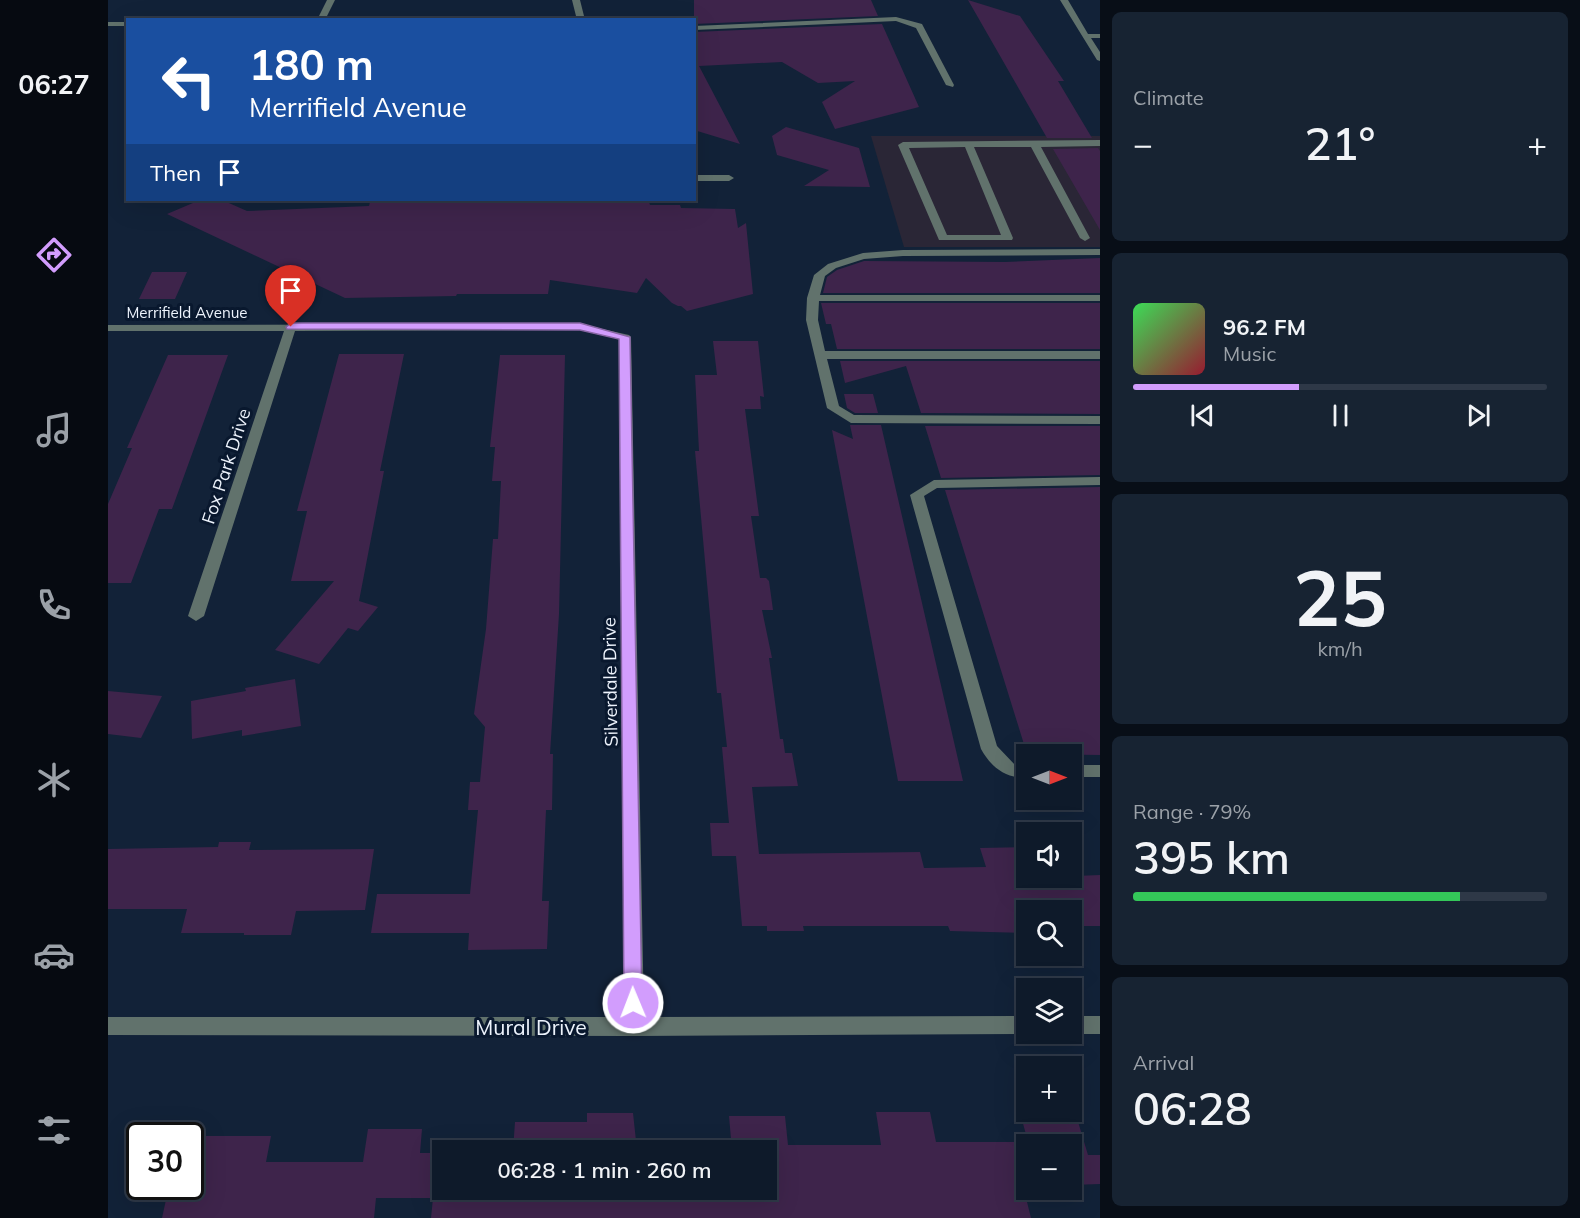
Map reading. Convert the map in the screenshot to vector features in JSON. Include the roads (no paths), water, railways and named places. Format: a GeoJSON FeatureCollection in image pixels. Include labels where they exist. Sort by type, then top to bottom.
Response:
{"type":"FeatureCollection","features":[{"type":"Feature","properties":{"kind":"street"},"geometry":{"type":"LineString","coordinates":[[322,18],[331,0]]}},
{"type":"Feature","properties":{"kind":"street"},"geometry":{"type":"LineString","coordinates":[[576,0],[580,18]]}},
{"type":"Feature","properties":{"kind":"street"},"geometry":{"type":"LineString","coordinates":[[1064,0],[1100,58]]}},
{"type":"Feature","properties":{"kind":"street"},"geometry":{"type":"LineString","coordinates":[[696,28],[896,19],[920,26],[950,85]]}},
{"type":"Feature","properties":{"kind":"street"},"geometry":{"type":"LineString","coordinates":[[108,24],[126,24]]}},
{"type":"Feature","properties":{"kind":"street"},"geometry":{"type":"LineString","coordinates":[[1085,36],[1100,36]]}},
{"type":"Feature","properties":{"kind":"street"},"geometry":{"type":"LineString","coordinates":[[968,144],[1008,238],[943,238],[903,145],[968,144],[1034,143],[1100,143]]}},
{"type":"Feature","properties":{"kind":"street"},"geometry":{"type":"LineString","coordinates":[[1034,143],[1085,238]]}},
{"type":"Feature","properties":{"kind":"street"},"geometry":{"type":"LineString","coordinates":[[696,178],[729,178]]}},
{"type":"Feature","properties":{"kind":"street"},"geometry":{"type":"LineString","coordinates":[[1100,252],[880,254],[846,260],[832,266],[820,276],[813,298],[812,320],[833,408],[850,419],[1100,420]]}},
{"type":"Feature","properties":{"kind":"street"},"geometry":{"type":"LineString","coordinates":[[813,298],[1100,298]]}},
{"type":"Feature","properties":{"kind":"street","name":"Fox Park Drive"},"geometry":{"type":"LineString","coordinates":[[196,616],[291,327]]}},
{"type":"Feature","properties":{"kind":"street","name":"Merrifield Avenue"},"geometry":{"type":"LineString","coordinates":[[108,328],[580,327],[625,337]]}},
{"type":"Feature","properties":{"kind":"street","name":"Silverdale Drive"},"geometry":{"type":"LineString","coordinates":[[625,337],[633,1027]]}},
{"type":"Feature","properties":{"kind":"street"},"geometry":{"type":"LineString","coordinates":[[820,355],[1100,355]]}},
{"type":"Feature","properties":{"kind":"street"},"geometry":{"type":"LineString","coordinates":[[1016,772],[1012,772],[989,749],[917,495],[934,484],[1100,481]]}},
{"type":"Feature","properties":{"kind":"street"},"geometry":{"type":"LineString","coordinates":[[1082,771],[1100,771]]}},
{"type":"Feature","properties":{"kind":"street","name":"Mural Drive"},"geometry":{"type":"LineString","coordinates":[[108,1026],[1016,1025]]}},
{"type":"Feature","properties":{"kind":"street"},"geometry":{"type":"LineString","coordinates":[[1082,1025],[1100,1025]]}}]}
